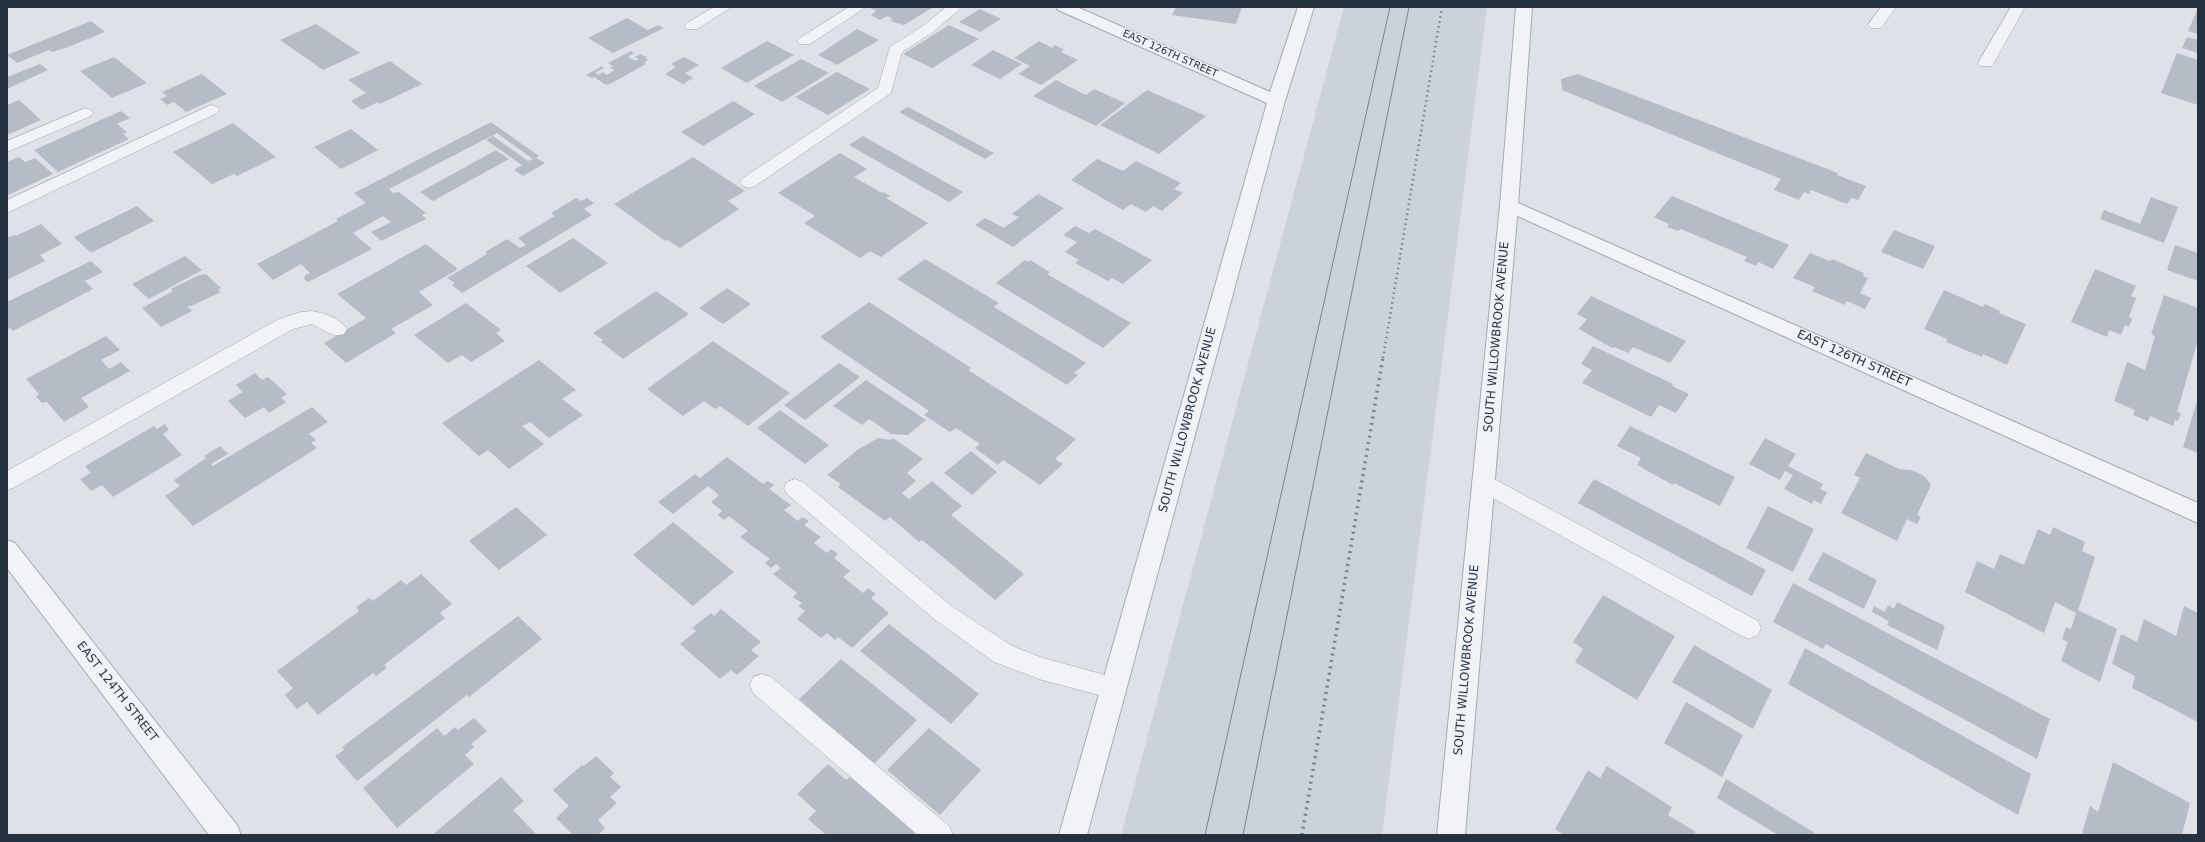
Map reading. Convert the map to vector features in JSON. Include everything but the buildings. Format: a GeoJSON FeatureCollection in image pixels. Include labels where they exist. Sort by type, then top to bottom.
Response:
{"type":"FeatureCollection","features":[{"type":"Feature","properties":{"kind":"street","name":"EAST 126TH STREET"},"geometry":{"type":"LineString","coordinates":[[1064,7],[1276,101]]}},
{"type":"Feature","properties":{"kind":"street","name":"SOUTH WILLOWBROOK AVENUE"},"geometry":{"type":"LineString","coordinates":[[1073,835],[1276,101],[1306,7]]}},
{"type":"Feature","properties":{"kind":"street","name":"SOUTH WILLOWBROOK AVENUE"},"geometry":{"type":"LineString","coordinates":[[1451,835],[1509,205],[1524,7]]}},
{"type":"Feature","properties":{"kind":"street","name":"EAST 126TH STREET"},"geometry":{"type":"LineString","coordinates":[[1509,205],[2198,513]]}},
{"type":"Feature","properties":{"kind":"street","name":"EAST 124TH STREET"},"geometry":{"type":"LineString","coordinates":[[7,550],[227,835]]}},
{"type":"Feature","properties":{"kind":"lane"},"geometry":{"type":"LineString","coordinates":[[692,26],[725,7]]}},
{"type":"Feature","properties":{"kind":"lane"},"geometry":{"type":"LineString","coordinates":[[805,41],[859,7]]}},
{"type":"Feature","properties":{"kind":"lane"},"geometry":{"type":"LineString","coordinates":[[749,182],[885,90],[895,50],[928,29],[955,7]]}},
{"type":"Feature","properties":{"kind":"lane"},"geometry":{"type":"LineString","coordinates":[[1876,25],[1889,7]]}},
{"type":"Feature","properties":{"kind":"lane"},"geometry":{"type":"LineString","coordinates":[[1986,63],[2018,7]]}},
{"type":"Feature","properties":{"kind":"lane"},"geometry":{"type":"LineString","coordinates":[[7,207],[211,110]]}},
{"type":"Feature","properties":{"kind":"lane"},"geometry":{"type":"LineString","coordinates":[[7,147],[85,113]]}},
{"type":"Feature","properties":{"kind":"lane"},"geometry":{"type":"LineString","coordinates":[[7,481],[286,324],[303,317],[317,317],[337,329]]}},
{"type":"Feature","properties":{"kind":"lane"},"geometry":{"type":"LineString","coordinates":[[1483,482],[1749,628]]}},
{"type":"Feature","properties":{"kind":"lane"},"geometry":{"type":"LineString","coordinates":[[795,488],[942,612],[1003,654],[1042,669],[1114,688]]}},
{"type":"Feature","properties":{"kind":"lane"},"geometry":{"type":"LineString","coordinates":[[762,685],[939,835]]}},
{"type":"Feature","properties":{"kind":"shaded area"},"geometry":{"type":"Polygon","coordinates":[[[1344,7],[1487,7],[1382,835],[1121,835],[1344,7]]]}},
{"type":"Feature","properties":{"kind":"tram line"},"geometry":{"type":"LineString","coordinates":[[1205,835],[1390,7]]}},
{"type":"Feature","properties":{"kind":"tram line"},"geometry":{"type":"LineString","coordinates":[[1243,835],[1409,7]]}},
{"type":"Feature","properties":{"kind":"railway"},"geometry":{"type":"LineString","coordinates":[[1383,358],[1442,7]]}},
{"type":"Feature","properties":{"kind":"railway"},"geometry":{"type":"LineString","coordinates":[[1302,835],[1383,357]]}}]}
